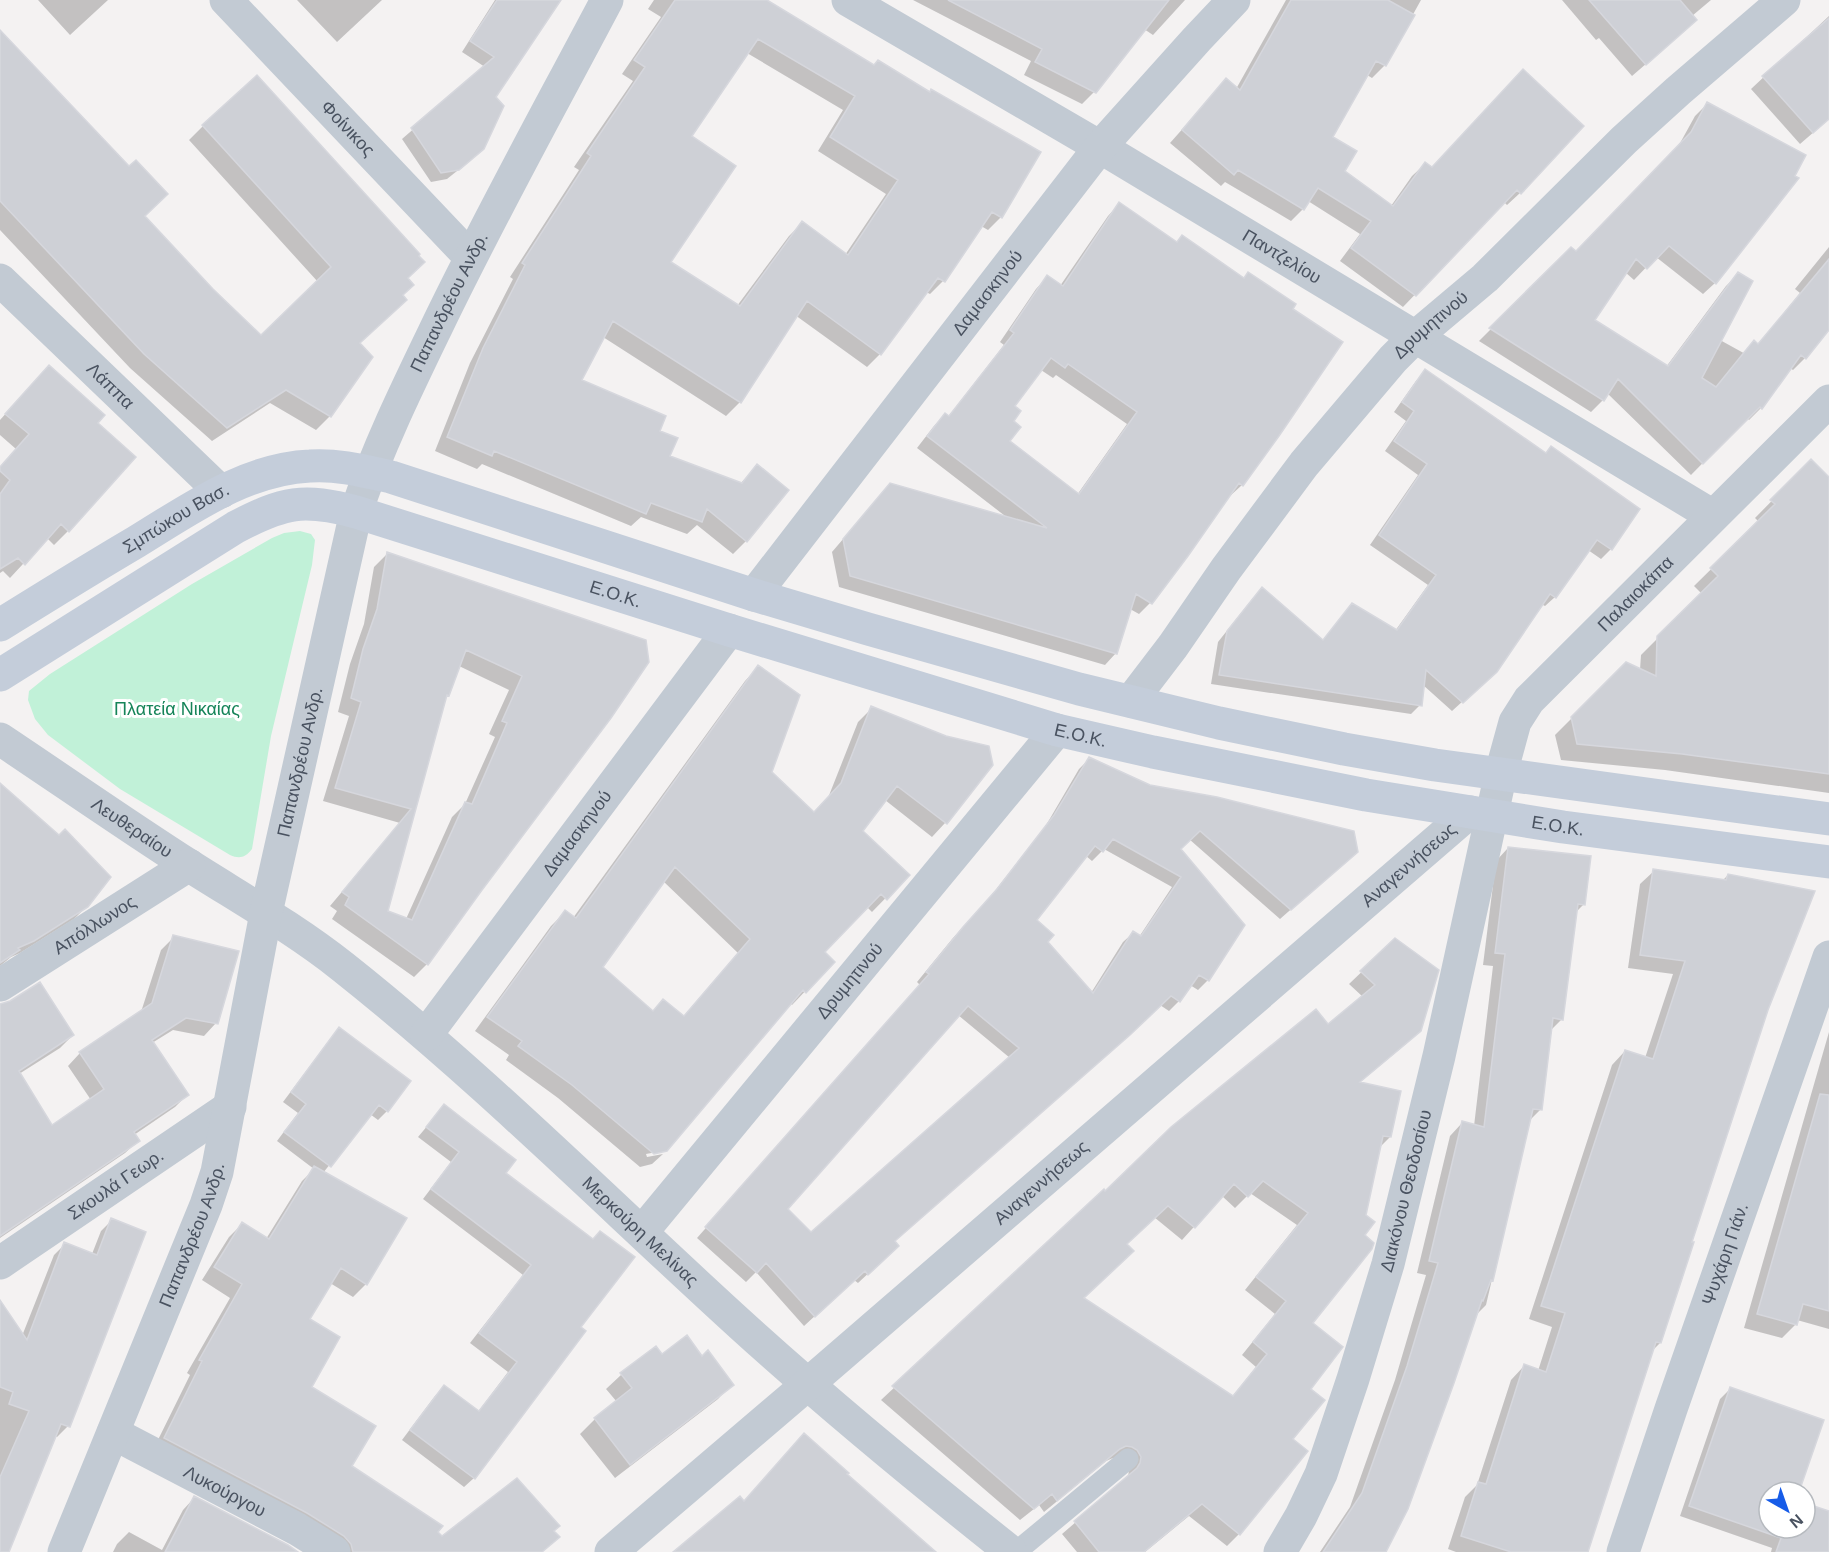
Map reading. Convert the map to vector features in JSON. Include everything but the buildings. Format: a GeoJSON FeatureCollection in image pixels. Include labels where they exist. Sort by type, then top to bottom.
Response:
{"type":"FeatureCollection","features":[{"type":"Feature","properties":{"kind":"main road","name":"Σμπώκου Βασ."},"geometry":{"type":"LineString","coordinates":[[0,625],[221,492],[252,477],[310,466],[331,466],[369,472]]}},
{"type":"Feature","properties":{"kind":"main road"},"geometry":{"type":"LineString","coordinates":[[369,472],[391,477],[754,595],[1079,689],[1219,723],[1435,765],[1829,819]]}},
{"type":"Feature","properties":{"kind":"main road","name":"Σμπώκου Βασ."},"geometry":{"type":"LineString","coordinates":[[0,675],[207,545],[257,517],[283,506],[300,503],[356,512]]}},
{"type":"Feature","properties":{"kind":"main road","name":"Ε.Ο.Κ."},"geometry":{"type":"LineString","coordinates":[[356,512],[729,630],[1057,730],[1366,795],[1668,842],[1829,862]]}},
{"type":"Feature","properties":{"kind":"street","name":"Φοίνικος"},"geometry":{"type":"LineString","coordinates":[[225,0],[470,257]]}},
{"type":"Feature","properties":{"kind":"street","name":"Παπανδρέου Ανδρ."},"geometry":{"type":"LineString","coordinates":[[64,1552],[217,1172],[266,913],[356,512],[369,472],[395,412],[470,257],[607,0]]}},
{"type":"Feature","properties":{"kind":"street","name":"Παντζελίου"},"geometry":{"type":"LineString","coordinates":[[848,0],[1100,147],[1713,516]]}},
{"type":"Feature","properties":{"kind":"street","name":"Δαμασκηνού"},"geometry":{"type":"LineString","coordinates":[[754,595],[1100,147],[1234,0]]}},
{"type":"Feature","properties":{"kind":"street","name":"Δρυμητινού"},"geometry":{"type":"LineString","coordinates":[[1131,701],[1304,464],[1373,382],[1415,338],[1485,278],[1624,140],[1784,0]]}},
{"type":"Feature","properties":{"kind":"street","name":"Λάππα"},"geometry":{"type":"LineString","coordinates":[[0,280],[221,492]]}},
{"type":"Feature","properties":{"kind":"street","name":"Παλαιοκάπα"},"geometry":{"type":"LineString","coordinates":[[1481,814],[1501,773],[1515,722],[1529,700],[1829,400]]}},
{"type":"Feature","properties":{"kind":"street","name":"Δαμασκηνού"},"geometry":{"type":"LineString","coordinates":[[426,1035],[729,630]]}},
{"type":"Feature","properties":{"kind":"street","name":"Δρυμητινού"},"geometry":{"type":"LineString","coordinates":[[642,1232],[1057,730]]}},
{"type":"Feature","properties":{"kind":"street","name":"Λευθεραίου"},"geometry":{"type":"LineString","coordinates":[[0,739],[189,865],[266,913]]}},
{"type":"Feature","properties":{"kind":"street","name":"Αναγεννήσεως"},"geometry":{"type":"LineString","coordinates":[[611,1552],[1481,814]]}},
{"type":"Feature","properties":{"kind":"street","name":"Διακόνου Θεοδοσίου"},"geometry":{"type":"LineString","coordinates":[[1280,1552],[1301,1516],[1321,1474],[1388,1264],[1439,1056],[1481,814]]}},
{"type":"Feature","properties":{"kind":"street","name":"Απόλλωνος"},"geometry":{"type":"LineString","coordinates":[[0,985],[189,865]]}},
{"type":"Feature","properties":{"kind":"street","name":"Μερκούρη Μελίνας"},"geometry":{"type":"LineString","coordinates":[[266,913],[316,947],[426,1035],[741,1325],[937,1493],[1011,1552]]}},
{"type":"Feature","properties":{"kind":"street","name":"Ψυχάρη Γιάν."},"geometry":{"type":"LineString","coordinates":[[1623,1552],[1829,957]]}},
{"type":"Feature","properties":{"kind":"street","name":"Σκουλά Γεωρ."},"geometry":{"type":"LineString","coordinates":[[0,1263],[230,1107]]}},
{"type":"Feature","properties":{"kind":"street","name":"Λυκούργου"},"geometry":{"type":"LineString","coordinates":[[113,1433],[297,1529],[334,1552]]}},
{"type":"Feature","properties":{"kind":"lane"},"geometry":{"type":"LineString","coordinates":[[1016,1552],[1128,1459]]}},
{"type":"Feature","properties":{"kind":"green space","name":"Πλατεία Νικαίας"},"geometry":{"type":"Polygon","coordinates":[[[300,531],[311,534],[315,540],[312,565],[271,736],[252,849],[242,857],[236,857],[120,789],[48,735],[35,719],[28,700],[29,691],[50,674],[192,584],[272,538],[284,533],[300,531]]]}}]}
